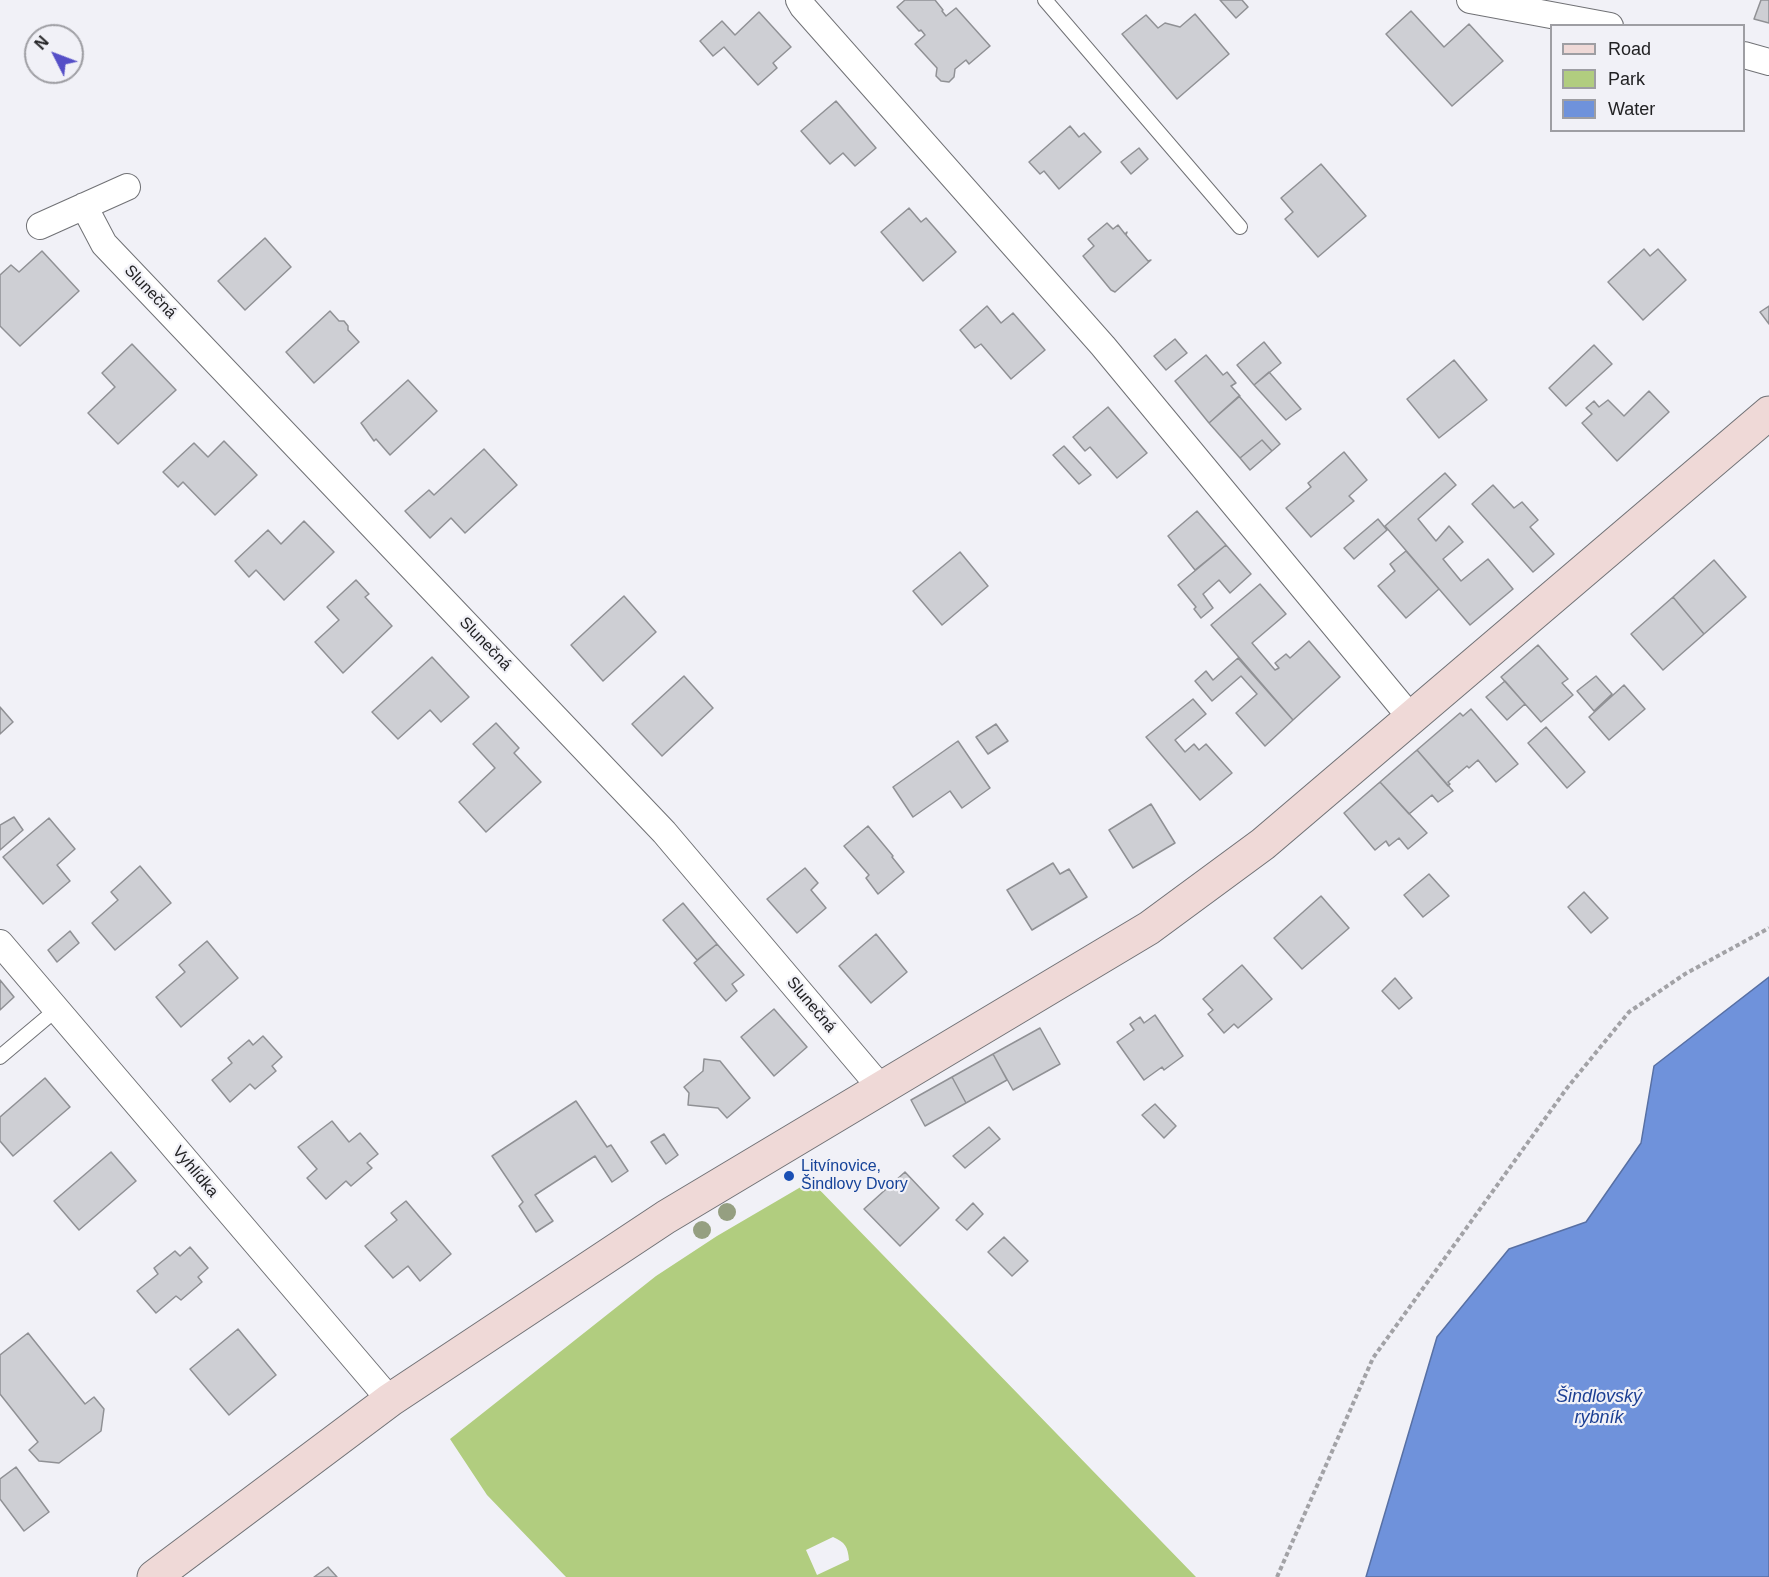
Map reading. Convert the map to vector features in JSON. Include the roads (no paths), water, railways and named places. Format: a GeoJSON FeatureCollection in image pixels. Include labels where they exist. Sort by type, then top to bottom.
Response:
{"type":"FeatureCollection","features":[{"type":"Feature","properties":{"kind":"street"},"geometry":{"type":"LineString","coordinates":[[800,0],[803,7],[1103,346],[1412,719]]}},
{"type":"Feature","properties":{"kind":"street"},"geometry":{"type":"LineString","coordinates":[[1470,0],[1599,24]]}},
{"type":"Feature","properties":{"kind":"street"},"geometry":{"type":"LineString","coordinates":[[1745,56],[1769,62]]}},
{"type":"Feature","properties":{"kind":"street"},"geometry":{"type":"LineString","coordinates":[[40,226],[127,187]]}},
{"type":"Feature","properties":{"kind":"street","name":"Slunečná"},"geometry":{"type":"LineString","coordinates":[[84,207],[104,244],[664,832],[881,1088]]}},
{"type":"Feature","properties":{"kind":"street"},"geometry":{"type":"LineString","coordinates":[[154,1577],[390,1400],[666,1217],[1149,928],[1263,844],[1769,413]]}},
{"type":"Feature","properties":{"kind":"street","name":"Vyhlídka"},"geometry":{"type":"LineString","coordinates":[[0,943],[390,1400]]}},
{"type":"Feature","properties":{"kind":"lane"},"geometry":{"type":"LineString","coordinates":[[1045,0],[1240,227]]}},
{"type":"Feature","properties":{"kind":"lane"},"geometry":{"type":"LineString","coordinates":[[0,1057],[57,1009]]}},
{"type":"Feature","properties":{"kind":"water","name":"Šindlovský rybník"},"geometry":{"type":"Polygon","coordinates":[[[1769,977],[1769,1577],[1366,1577],[1437,1337],[1509,1249],[1586,1222],[1641,1143],[1654,1066],[1769,977]]]}},
{"type":"Feature","properties":{"kind":"place","name":"Litvínovice, Šindlovy Dvory"},"geometry":{"type":"Point","coordinates":[789,1176]}}]}
